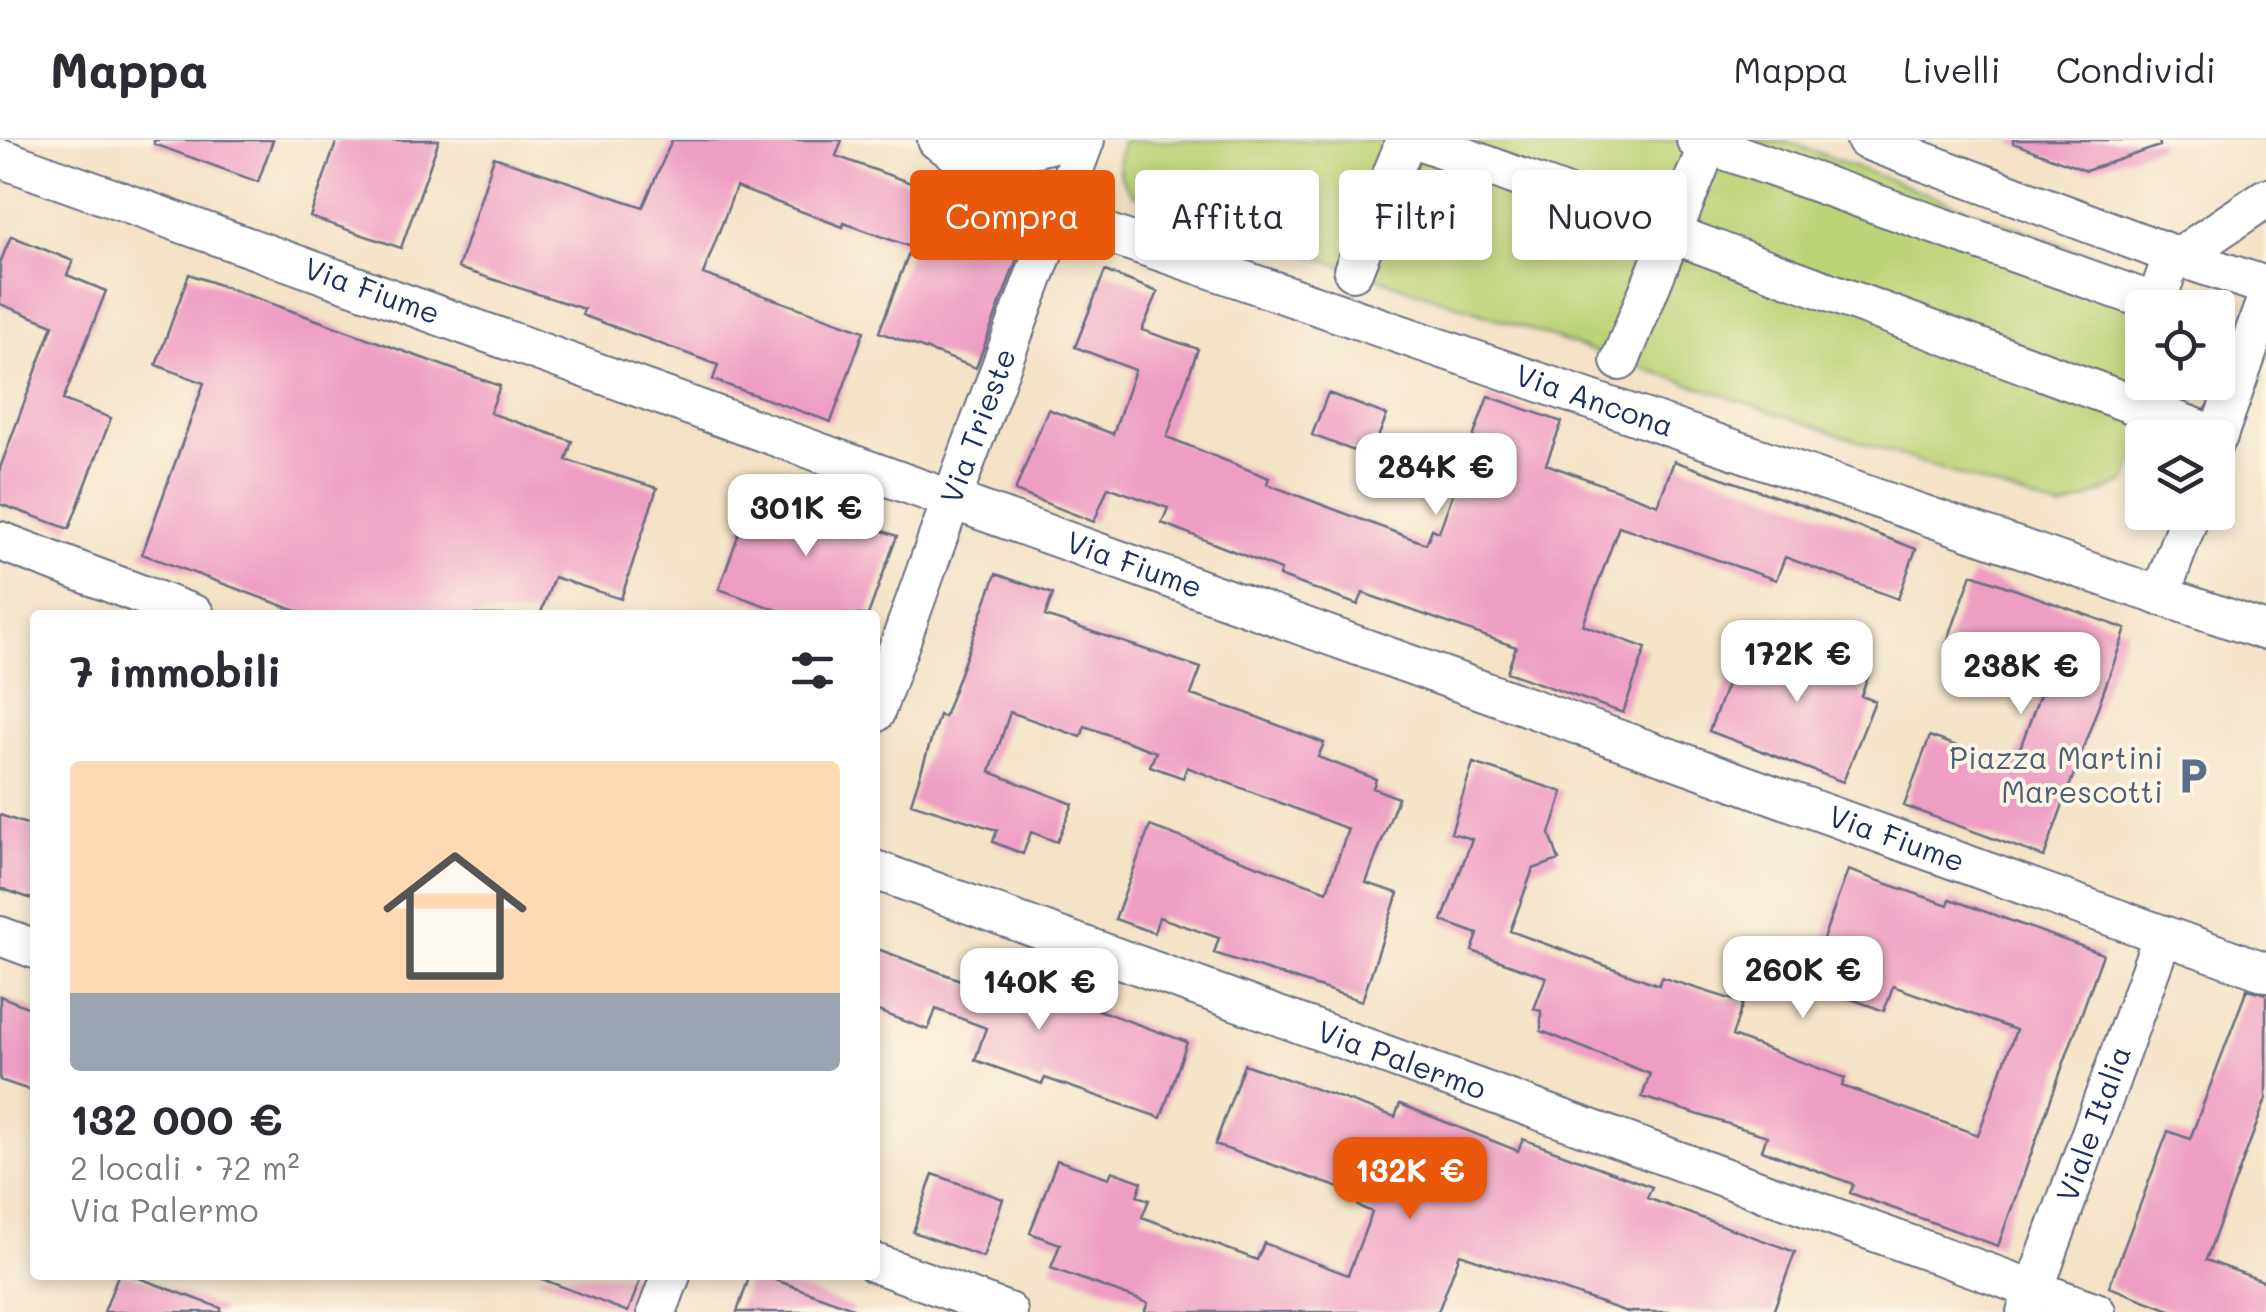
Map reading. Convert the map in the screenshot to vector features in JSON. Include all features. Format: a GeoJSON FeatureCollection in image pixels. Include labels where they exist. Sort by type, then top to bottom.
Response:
{"type":"FeatureCollection","features":[{"type":"Feature","properties":{"kind":"street","name":"Via Ancona"},"geometry":{"type":"LineString","coordinates":[[937,140],[981,170]]}},
{"type":"Feature","properties":{"kind":"street"},"geometry":{"type":"LineString","coordinates":[[949,140],[1007,151],[1061,140]]}},
{"type":"Feature","properties":{"kind":"street","name":"Via Trieste"},"geometry":{"type":"LineString","coordinates":[[1074,170],[1085,140]]}},
{"type":"Feature","properties":{"kind":"street"},"geometry":{"type":"LineString","coordinates":[[1353,271],[1406,140]]}},
{"type":"Feature","properties":{"kind":"street"},"geometry":{"type":"LineString","coordinates":[[1420,140],[1512,174]]}},
{"type":"Feature","properties":{"kind":"street"},"geometry":{"type":"LineString","coordinates":[[1866,140],[2266,286]]}},
{"type":"Feature","properties":{"kind":"street"},"geometry":{"type":"LineString","coordinates":[[1687,192],[1705,142],[2156,303],[2176,255],[2266,198]]}},
{"type":"Feature","properties":{"kind":"street","name":"Via Fiume"},"geometry":{"type":"LineString","coordinates":[[0,158],[2266,972]]}},
{"type":"Feature","properties":{"kind":"street","name":"Via Ancona"},"geometry":{"type":"LineString","coordinates":[[1115,235],[2266,630]]}},
{"type":"Feature","properties":{"kind":"street"},"geometry":{"type":"LineString","coordinates":[[1687,240],[2172,420]]}},
{"type":"Feature","properties":{"kind":"street","name":"Via Trieste"},"geometry":{"type":"LineString","coordinates":[[880,700],[1041,260]]}},
{"type":"Feature","properties":{"kind":"street"},"geometry":{"type":"LineString","coordinates":[[1620,361],[1661,260]]}},
{"type":"Feature","properties":{"kind":"street"},"geometry":{"type":"LineString","coordinates":[[2224,420],[2266,300]]}},
{"type":"Feature","properties":{"kind":"street"},"geometry":{"type":"LineString","coordinates":[[2160,596],[2184,530]]}},
{"type":"Feature","properties":{"kind":"street"},"geometry":{"type":"LineString","coordinates":[[0,541],[182,610]]}},
{"type":"Feature","properties":{"kind":"street","name":"Via Palermo"},"geometry":{"type":"LineString","coordinates":[[880,872],[2030,1300],[2096,1312]]}},
{"type":"Feature","properties":{"kind":"street","name":"Viale Italia"},"geometry":{"type":"LineString","coordinates":[[2030,1300],[2163,935]]}},
{"type":"Feature","properties":{"kind":"street"},"geometry":{"type":"LineString","coordinates":[[0,936],[30,948]]}},
{"type":"Feature","properties":{"kind":"street"},"geometry":{"type":"LineString","coordinates":[[880,1265],[1008,1312]]}},
{"type":"Feature","properties":{"kind":"street"},"geometry":{"type":"LineString","coordinates":[[658,1312],[669,1280]]}},
{"type":"Feature","properties":{"kind":"green space"},"geometry":{"type":"Polygon","coordinates":[[[1123,140],[1784,140],[2184,290],[2125,290],[2125,400],[2157,400],[2150,420],[2125,420],[2125,483],[2061,510],[1319,258],[1319,170],[1135,170],[1135,196],[1119,169],[1123,140]]]}},
{"type":"Feature","properties":{"kind":"building"},"geometry":{"type":"Polygon","coordinates":[[[154,140],[273,140],[258,182],[154,144],[154,140]]]}},
{"type":"Feature","properties":{"kind":"building"},"geometry":{"type":"Polygon","coordinates":[[[337,140],[439,140],[401,248],[310,217],[337,140]]]}},
{"type":"Feature","properties":{"kind":"building"},"geometry":{"type":"Polygon","coordinates":[[[672,140],[842,140],[836,156],[910,183],[910,247],[844,223],[843,227],[736,187],[703,274],[864,331],[831,422],[713,380],[718,365],[582,315],[584,309],[458,268],[494,157],[643,207],[672,140]]]}},
{"type":"Feature","properties":{"kind":"building"},"geometry":{"type":"Polygon","coordinates":[[[2013,140],[2159,140],[2160,146],[2086,171],[2013,140]]]}},
{"type":"Feature","properties":{"kind":"building"},"geometry":{"type":"Polygon","coordinates":[[[11,236],[73,261],[67,275],[106,291],[63,400],[111,418],[69,529],[0,504],[0,468],[53,325],[0,304],[0,263],[11,236]]]}},
{"type":"Feature","properties":{"kind":"building"},"geometry":{"type":"Polygon","coordinates":[[[910,250],[910,260],[1016,260],[976,368],[879,332],[910,250]]]}},
{"type":"Feature","properties":{"kind":"building"},"geometry":{"type":"Polygon","coordinates":[[[1105,271],[1158,292],[1142,330],[1198,349],[1167,437],[1269,478],[1267,484],[1426,544],[1432,529],[1439,532],[1488,396],[1562,422],[1546,464],[1658,505],[1674,461],[1916,549],[1898,599],[1785,557],[1776,580],[1619,526],[1583,625],[1646,648],[1623,713],[1507,672],[1516,647],[1363,593],[1358,605],[1279,576],[1281,570],[1162,523],[1168,508],[1108,487],[1094,522],[1015,491],[1048,409],[1113,434],[1135,370],[1075,347],[1105,271]]]}},
{"type":"Feature","properties":{"kind":"building"},"geometry":{"type":"Polygon","coordinates":[[[189,274],[500,386],[490,413],[572,441],[566,460],[657,488],[621,599],[554,577],[542,610],[294,610],[142,554],[204,383],[156,365],[189,274]]]}},
{"type":"Feature","properties":{"kind":"building"},"geometry":{"type":"Polygon","coordinates":[[[1328,393],[1387,415],[1370,457],[1312,435],[1328,393]]]}},
{"type":"Feature","properties":{"kind":"building"},"geometry":{"type":"Polygon","coordinates":[[[756,485],[897,536],[870,610],[777,610],[719,589],[756,485]]]}},
{"type":"Feature","properties":{"kind":"building"},"geometry":{"type":"Polygon","coordinates":[[[996,574],[1053,594],[1045,616],[1201,668],[1191,695],[1324,743],[1318,757],[1376,779],[1373,788],[1398,798],[1366,883],[1398,893],[1362,1001],[1214,953],[1219,938],[1159,917],[1154,933],[1115,919],[1150,826],[1327,891],[1348,829],[1187,767],[1183,778],[1150,766],[1156,752],[1085,726],[1081,737],[1010,712],[990,772],[1073,804],[1057,842],[1031,832],[1023,854],[993,842],[997,830],[911,803],[939,715],[944,717],[996,574]]]}},
{"type":"Feature","properties":{"kind":"building"},"geometry":{"type":"Polygon","coordinates":[[[1972,574],[2126,629],[2044,857],[1904,806],[1930,736],[2013,767],[2046,678],[1947,642],[1972,574]]]}},
{"type":"Feature","properties":{"kind":"building"},"geometry":{"type":"Polygon","coordinates":[[[1763,628],[1871,669],[1861,696],[1875,701],[1843,782],[1709,731],[1735,663],[1748,668],[1763,628]]]}},
{"type":"Feature","properties":{"kind":"building"},"geometry":{"type":"Polygon","coordinates":[[[1473,763],[1563,792],[1550,834],[1559,860],[1533,869],[1510,931],[1659,985],[1661,977],[1743,1003],[1732,1036],[1845,1078],[1842,1086],[1978,1135],[2016,1030],[1893,986],[1884,1011],[1807,983],[1848,870],[1948,905],[1950,899],[2103,954],[1998,1246],[1850,1193],[1853,1184],[1762,1150],[1767,1136],[1642,1097],[1650,1074],[1541,1031],[1541,1011],[1534,1009],[1546,977],[1472,951],[1478,934],[1442,921],[1472,839],[1451,833],[1473,763]]]}},
{"type":"Feature","properties":{"kind":"building"},"geometry":{"type":"Polygon","coordinates":[[[0,815],[30,825],[30,898],[0,888],[0,815]]]}},
{"type":"Feature","properties":{"kind":"building"},"geometry":{"type":"Polygon","coordinates":[[[880,950],[987,990],[993,972],[1187,1042],[1161,1118],[1045,1078],[1042,1084],[975,1060],[986,1028],[936,1009],[928,1030],[880,1012],[880,950]]]}},
{"type":"Feature","properties":{"kind":"building"},"geometry":{"type":"Polygon","coordinates":[[[2247,989],[2266,994],[2266,1099],[2206,1260],[2266,1282],[2266,1312],[2175,1312],[2109,1287],[2168,1131],[2190,1139],[2247,989]]]}},
{"type":"Feature","properties":{"kind":"building"},"geometry":{"type":"Polygon","coordinates":[[[0,996],[30,1008],[30,1090],[0,1080],[0,996]]]}},
{"type":"Feature","properties":{"kind":"building"},"geometry":{"type":"Polygon","coordinates":[[[1244,1064],[1395,1117],[1400,1104],[1518,1151],[1523,1139],[1652,1187],[1647,1198],[1795,1252],[1773,1312],[1627,1312],[1460,1254],[1438,1312],[1144,1312],[1148,1303],[1051,1268],[1060,1244],[1030,1233],[1057,1160],[1109,1178],[1112,1171],[1142,1182],[1137,1196],[1149,1200],[1142,1217],[1257,1260],[1264,1243],[1348,1275],[1372,1212],[1358,1206],[1363,1196],[1215,1145],[1244,1064]]]}},
{"type":"Feature","properties":{"kind":"building"},"geometry":{"type":"Polygon","coordinates":[[[933,1174],[1003,1199],[983,1257],[913,1232],[933,1174]]]}},
{"type":"Feature","properties":{"kind":"building"},"geometry":{"type":"Polygon","coordinates":[[[116,1280],[145,1280],[221,1308],[221,1312],[104,1312],[116,1280]]]}},
{"type":"Feature","properties":{"kind":"building"},"geometry":{"type":"Polygon","coordinates":[[[544,1280],[640,1280],[628,1312],[544,1280]]]}},
{"type":"Feature","properties":{"kind":"building"},"geometry":{"type":"Polygon","coordinates":[[[748,1280],[776,1280],[853,1308],[852,1312],[737,1312],[748,1280]]]}},
{"type":"Feature","properties":{"kind":"place","name":"Piazza Martini Marescotti"},"geometry":{"type":"Point","coordinates":[2193,776]}}]}
